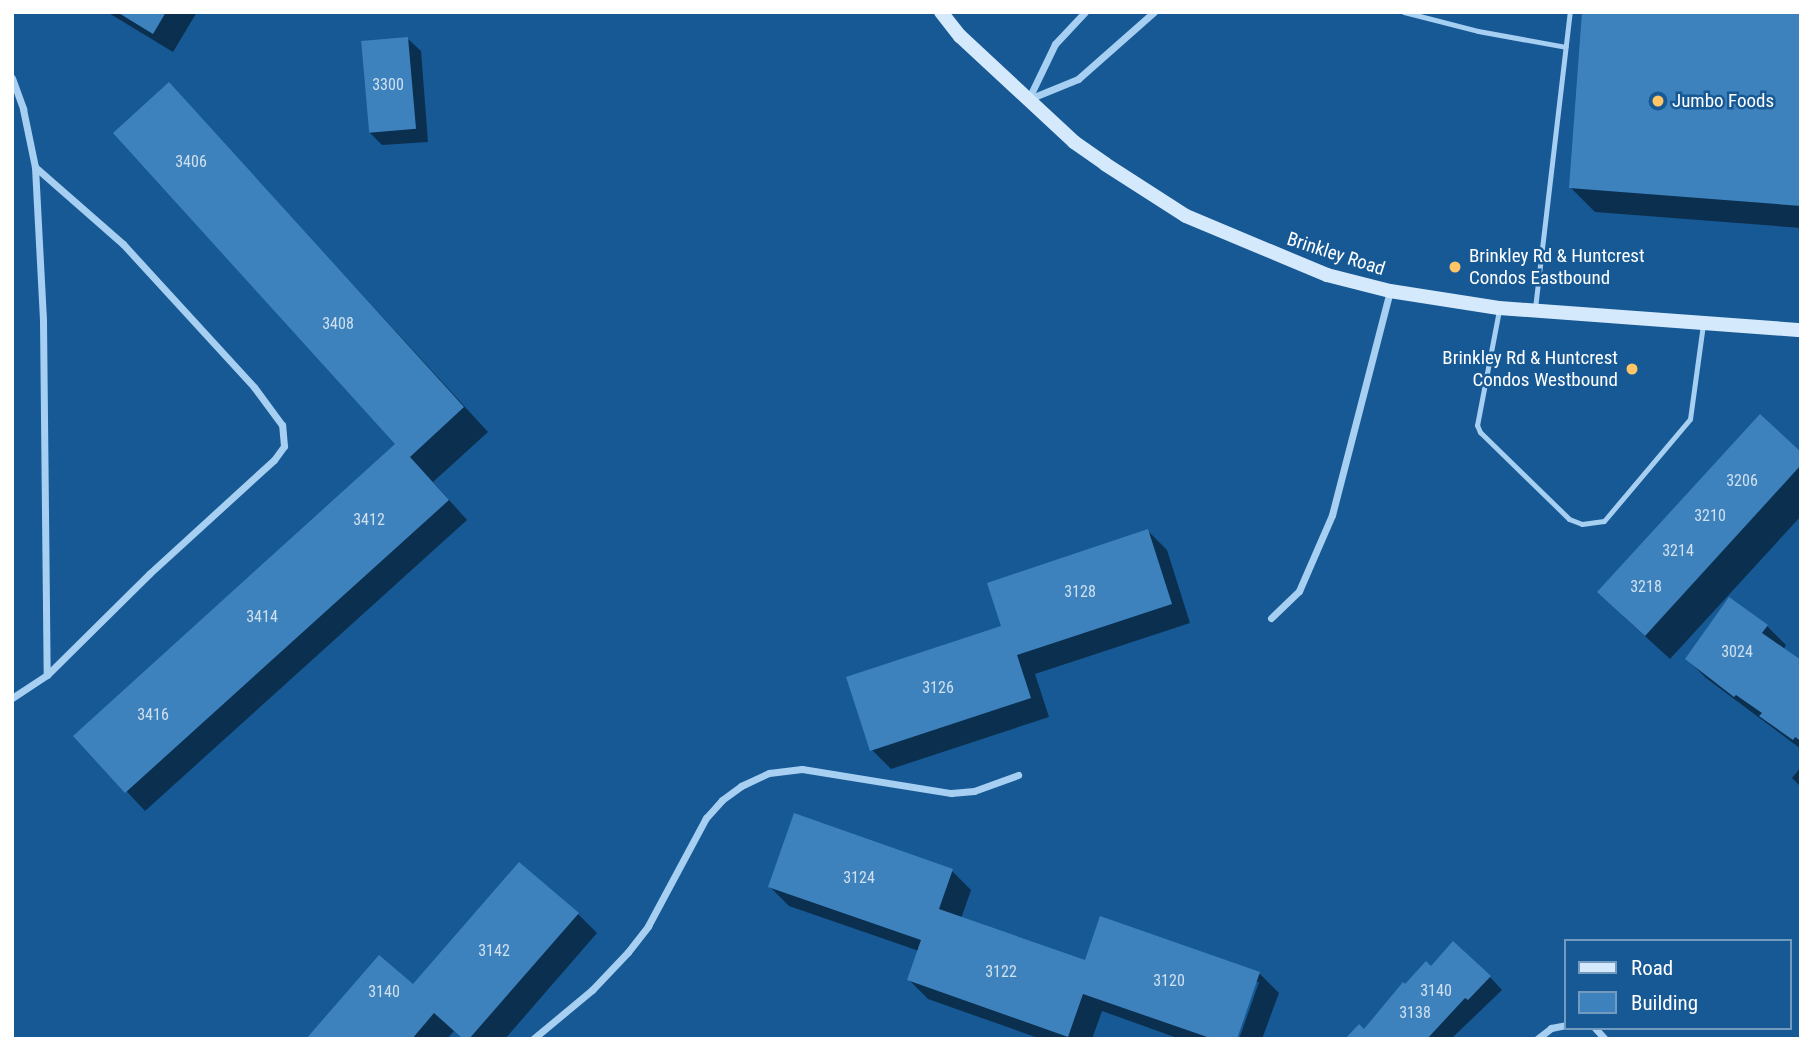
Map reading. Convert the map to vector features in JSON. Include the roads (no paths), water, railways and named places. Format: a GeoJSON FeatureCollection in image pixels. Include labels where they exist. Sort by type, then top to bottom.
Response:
{"type":"FeatureCollection","features":[{"type":"Feature","properties":{"kind":"main road","name":"Brinkley Road"},"geometry":{"type":"LineString","coordinates":[[941,12],[960,36],[1074,142],[1186,216],[1226,236],[1328,275],[1390,291],[1499,308],[1801,330]]}},
{"type":"Feature","properties":{"kind":"street"},"geometry":{"type":"LineString","coordinates":[[1028,99],[1055,44],[1085,12]]}},
{"type":"Feature","properties":{"kind":"street"},"geometry":{"type":"LineString","coordinates":[[1028,99],[1078,79],[1154,12]]}},
{"type":"Feature","properties":{"kind":"street"},"geometry":{"type":"LineString","coordinates":[[12,78],[23,109],[35,167],[43,321],[47,675]]}},
{"type":"Feature","properties":{"kind":"street"},"geometry":{"type":"LineString","coordinates":[[12,698],[47,675],[149,574],[274,460],[284,446],[282,425],[254,387],[123,244],[35,167]]}},
{"type":"Feature","properties":{"kind":"street"},"geometry":{"type":"LineString","coordinates":[[1271,618],[1298,591],[1332,515],[1390,291]]}},
{"type":"Feature","properties":{"kind":"street"},"geometry":{"type":"LineString","coordinates":[[533,1039],[592,990],[628,952],[648,926],[706,818],[722,800],[741,786],[769,773],[802,769],[951,793],[974,791],[1018,775]]}},
{"type":"Feature","properties":{"kind":"street"},"geometry":{"type":"LineString","coordinates":[[1537,1039],[1551,1028],[1564,1025]]}},
{"type":"Feature","properties":{"kind":"lane"},"geometry":{"type":"LineString","coordinates":[[1404,12],[1478,31],[1566,47]]}},
{"type":"Feature","properties":{"kind":"lane"},"geometry":{"type":"LineString","coordinates":[[1534,312],[1570,12]]}},
{"type":"Feature","properties":{"kind":"lane"},"geometry":{"type":"LineString","coordinates":[[1499,308],[1477,425],[1480,432],[1569,520],[1582,524],[1604,521],[1690,419],[1703,324]]}},
{"type":"Feature","properties":{"kind":"place","name":"Jumbo Foods"},"geometry":{"type":"Point","coordinates":[1658,101]}},
{"type":"Feature","properties":{"kind":"place","name":"Brinkley Rd & Huntcrest Condos Eastbound"},"geometry":{"type":"Point","coordinates":[1455,267]}},
{"type":"Feature","properties":{"kind":"place","name":"Brinkley Rd & Huntcrest Condos Westbound"},"geometry":{"type":"Point","coordinates":[1632,369]}}]}
